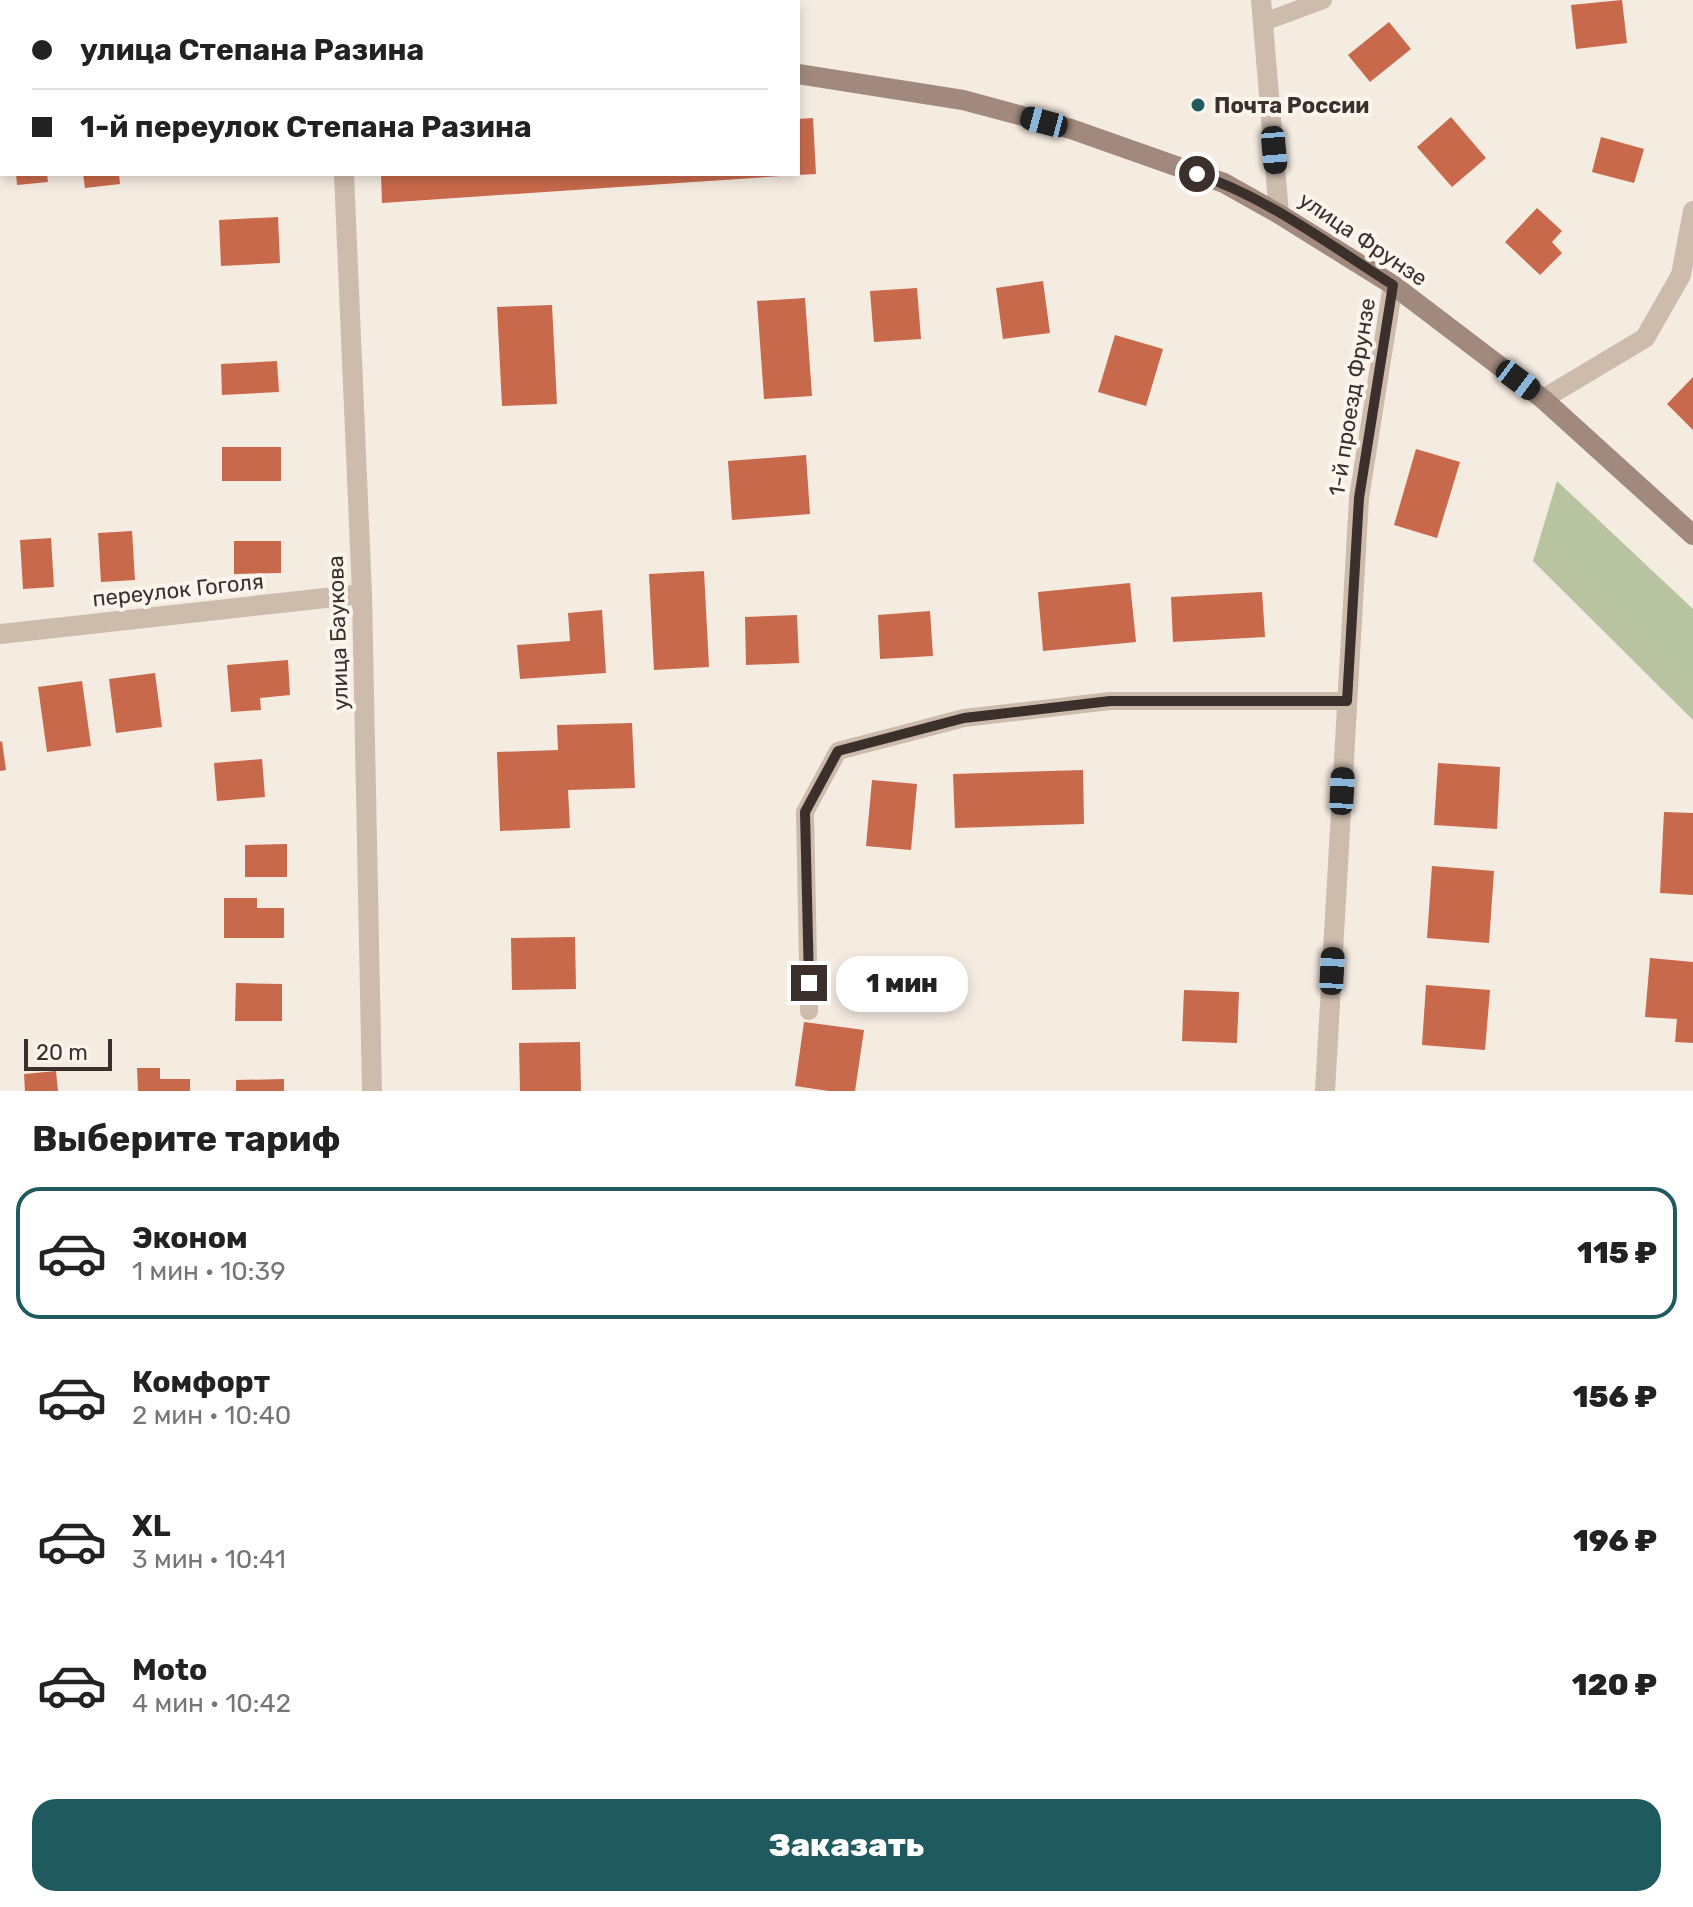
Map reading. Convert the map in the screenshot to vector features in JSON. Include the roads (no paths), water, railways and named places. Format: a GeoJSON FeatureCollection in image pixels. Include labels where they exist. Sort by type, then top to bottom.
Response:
{"type":"FeatureCollection","features":[{"type":"Feature","properties":{"kind":"street","name":"улица Фрунзе"},"geometry":{"type":"LineString","coordinates":[[1261,0],[1279,214],[1393,285],[1543,399],[1693,535]]}},
{"type":"Feature","properties":{"kind":"street"},"geometry":{"type":"LineString","coordinates":[[800,74],[963,100],[1071,129],[1224,183],[1279,214]]}},
{"type":"Feature","properties":{"kind":"street","name":"улица Баукова"},"geometry":{"type":"LineString","coordinates":[[344,176],[362,594],[372,1091]]}},
{"type":"Feature","properties":{"kind":"street"},"geometry":{"type":"LineString","coordinates":[[1543,399],[1645,338],[1681,275],[1693,211]]}},
{"type":"Feature","properties":{"kind":"street","name":"1-й проезд Фрунзе"},"geometry":{"type":"LineString","coordinates":[[1325,1091],[1359,498],[1393,285]]}},
{"type":"Feature","properties":{"kind":"street","name":"переулок Гоголя"},"geometry":{"type":"LineString","coordinates":[[0,634],[362,594]]}},
{"type":"Feature","properties":{"kind":"lane"},"geometry":{"type":"LineString","coordinates":[[1264,22],[1323,0]]}},
{"type":"Feature","properties":{"kind":"lane"},"geometry":{"type":"LineString","coordinates":[[809,1011],[805,812],[838,751],[964,718],[1110,701],[1347,701]]}},
{"type":"Feature","properties":{"kind":"place","name":"Почта России"},"geometry":{"type":"Point","coordinates":[1198,105]}}]}
